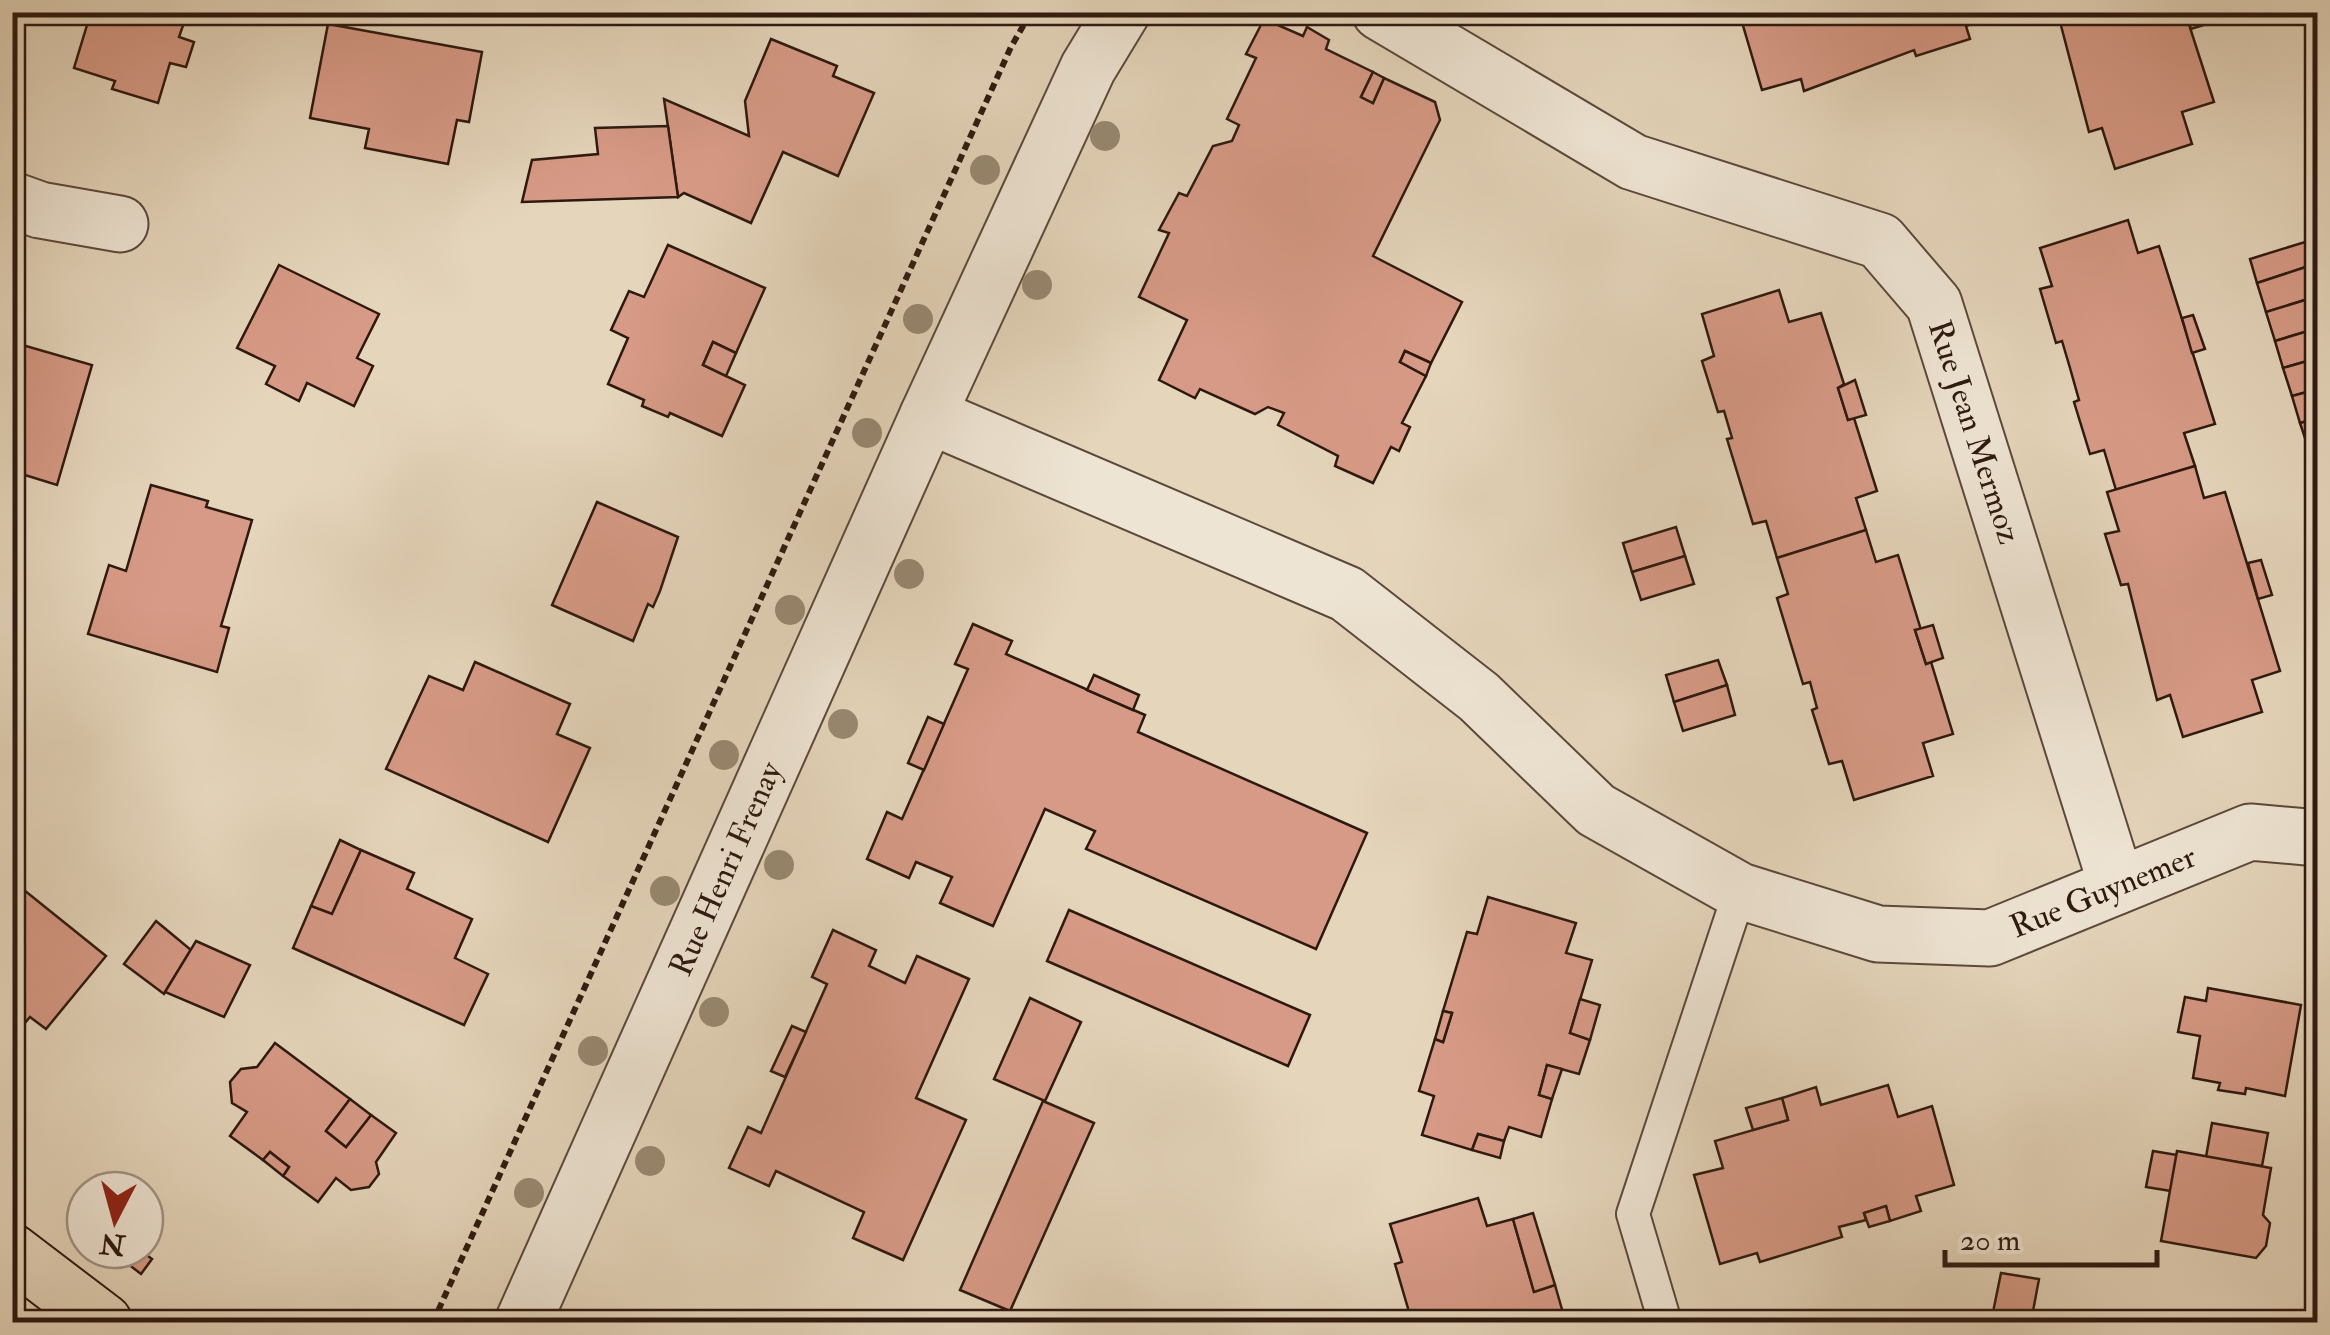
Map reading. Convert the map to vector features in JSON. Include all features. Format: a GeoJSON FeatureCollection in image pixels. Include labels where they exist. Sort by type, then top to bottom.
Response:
{"type":"FeatureCollection","features":[{"type":"Feature","properties":{"kind":"main road"},"geometry":{"type":"LineString","coordinates":[[12,1252],[104,1322]]}},
{"type":"Feature","properties":{"kind":"street","name":"Rue Henri Frenay"},"geometry":{"type":"LineString","coordinates":[[522,1322],[928,415],[1088,68],[1122,12]]}},
{"type":"Feature","properties":{"kind":"street","name":"Rue Jean Mermoz"},"geometry":{"type":"LineString","coordinates":[[1380,12],[1634,162],[1880,242],[1934,304],[2118,886]]}},
{"type":"Feature","properties":{"kind":"street"},"geometry":{"type":"LineString","coordinates":[[12,200],[40,210],[120,224]]}},
{"type":"Feature","properties":{"kind":"street","name":"Rue Guynemer"},"geometry":{"type":"LineString","coordinates":[[928,415],[1346,594],[1479,698],[1596,810],[1740,891],[1878,934],[1990,938],[2250,832],[2318,838]]}},
{"type":"Feature","properties":{"kind":"lane"},"geometry":{"type":"LineString","coordinates":[[1665,1322],[1633,1214],[1740,891]]}},
{"type":"Feature","properties":{"kind":"path"},"geometry":{"type":"LineString","coordinates":[[433,1322],[1011,47],[1031,12]]}},
{"type":"Feature","properties":{"kind":"building"},"geometry":{"type":"Polygon","coordinates":[[[91,12],[187,14],[179,37],[194,42],[186,67],[170,63],[158,103],[112,89],[115,81],[74,68],[91,12]]]}},
{"type":"Feature","properties":{"kind":"building"},"geometry":{"type":"Polygon","coordinates":[[[1739,12],[2007,12],[1966,26],[1970,39],[1916,56],[1914,50],[1804,91],[1801,79],[1762,90],[1739,12]]]}},
{"type":"Feature","properties":{"kind":"building"},"geometry":{"type":"Polygon","coordinates":[[[2051,12],[2185,12],[2214,102],[2182,112],[2192,144],[2115,169],[2102,128],[2089,132],[2059,18],[2053,20],[2051,12]]]}},
{"type":"Feature","properties":{"kind":"building"},"geometry":{"type":"Polygon","coordinates":[[[2185,12],[2200,12],[2204,25],[2191,29],[2185,12]]]}},
{"type":"Feature","properties":{"kind":"building"},"geometry":{"type":"Polygon","coordinates":[[[1264,19],[1303,36],[1307,27],[1329,40],[1326,49],[1373,72],[1361,97],[1373,103],[1384,78],[1435,102],[1440,120],[1373,256],[1462,302],[1431,363],[1405,351],[1400,362],[1426,376],[1402,423],[1410,427],[1399,451],[1391,447],[1373,483],[1335,466],[1338,456],[1278,425],[1284,413],[1268,407],[1255,414],[1200,389],[1195,398],[1159,380],[1187,320],[1139,297],[1169,233],[1159,230],[1179,193],[1187,196],[1213,146],[1232,141],[1239,125],[1227,119],[1256,58],[1246,54],[1264,19]]]}},
{"type":"Feature","properties":{"kind":"building"},"geometry":{"type":"Polygon","coordinates":[[[328,24],[482,52],[469,122],[457,120],[448,164],[365,148],[369,129],[310,118],[328,24]]]}},
{"type":"Feature","properties":{"kind":"building"},"geometry":{"type":"Polygon","coordinates":[[[771,39],[837,66],[833,76],[874,93],[838,176],[783,152],[751,223],[684,193],[678,197],[664,99],[749,136],[745,101],[771,39]]]}},
{"type":"Feature","properties":{"kind":"building"},"geometry":{"type":"Polygon","coordinates":[[[1373,72],[1384,78],[1373,103],[1361,97],[1373,72]]]}},
{"type":"Feature","properties":{"kind":"building"},"geometry":{"type":"Polygon","coordinates":[[[668,126],[678,197],[522,202],[532,160],[598,154],[595,128],[668,126]]]}},
{"type":"Feature","properties":{"kind":"building"},"geometry":{"type":"Polygon","coordinates":[[[2128,220],[2138,253],[2159,246],[2215,424],[2184,433],[2195,466],[2116,490],[2104,450],[2090,454],[2074,402],[2079,400],[2062,341],[2056,343],[2040,289],[2052,286],[2040,248],[2128,220]]]}},
{"type":"Feature","properties":{"kind":"building"},"geometry":{"type":"Polygon","coordinates":[[[2305,242],[2312,265],[2257,283],[2250,259],[2305,242]]]}},
{"type":"Feature","properties":{"kind":"building"},"geometry":{"type":"Polygon","coordinates":[[[668,245],[765,288],[736,353],[713,342],[703,365],[745,385],[722,436],[670,413],[668,417],[642,406],[644,400],[608,384],[628,338],[611,330],[629,291],[644,297],[668,245]]]}},
{"type":"Feature","properties":{"kind":"building"},"geometry":{"type":"Polygon","coordinates":[[[279,265],[379,314],[357,358],[373,366],[354,406],[307,383],[299,401],[266,384],[275,366],[237,348],[279,265]]]}},
{"type":"Feature","properties":{"kind":"building"},"geometry":{"type":"Polygon","coordinates":[[[2312,265],[2318,296],[2266,312],[2257,283],[2312,265]]]}},
{"type":"Feature","properties":{"kind":"building"},"geometry":{"type":"Polygon","coordinates":[[[1779,290],[1789,322],[1821,313],[1844,384],[1838,388],[1848,420],[1854,418],[1877,491],[1856,498],[1866,530],[1777,558],[1766,521],[1753,524],[1727,439],[1732,438],[1724,411],[1718,412],[1702,361],[1714,356],[1702,314],[1779,290]]]}},
{"type":"Feature","properties":{"kind":"building"},"geometry":{"type":"Polygon","coordinates":[[[2318,296],[2318,328],[2275,341],[2266,312],[2318,296]]]}},
{"type":"Feature","properties":{"kind":"building"},"geometry":{"type":"Polygon","coordinates":[[[2193,315],[2205,349],[2192,353],[2182,318],[2193,315]]]}},
{"type":"Feature","properties":{"kind":"building"},"geometry":{"type":"Polygon","coordinates":[[[2318,328],[2318,358],[2283,368],[2275,341],[2318,328]]]}},
{"type":"Feature","properties":{"kind":"building"},"geometry":{"type":"Polygon","coordinates":[[[12,342],[92,365],[57,485],[12,471],[12,342]]]}},
{"type":"Feature","properties":{"kind":"building"},"geometry":{"type":"Polygon","coordinates":[[[713,342],[736,353],[726,376],[703,365],[713,342]]]}},
{"type":"Feature","properties":{"kind":"building"},"geometry":{"type":"Polygon","coordinates":[[[1405,351],[1431,363],[1426,376],[1400,362],[1405,351]]]}},
{"type":"Feature","properties":{"kind":"building"},"geometry":{"type":"Polygon","coordinates":[[[2318,358],[2318,389],[2292,396],[2283,368],[2318,358]]]}},
{"type":"Feature","properties":{"kind":"building"},"geometry":{"type":"Polygon","coordinates":[[[1855,380],[1866,415],[1848,420],[1838,388],[1855,380]]]}},
{"type":"Feature","properties":{"kind":"building"},"geometry":{"type":"Polygon","coordinates":[[[2318,389],[2318,418],[2300,423],[2292,396],[2318,389]]]}},
{"type":"Feature","properties":{"kind":"building"},"geometry":{"type":"Polygon","coordinates":[[[2318,418],[2318,451],[2310,453],[2300,423],[2318,418]]]}},
{"type":"Feature","properties":{"kind":"building"},"geometry":{"type":"Polygon","coordinates":[[[2195,466],[2204,498],[2225,492],[2280,671],[2252,680],[2262,712],[2183,737],[2170,695],[2157,700],[2128,584],[2121,585],[2105,534],[2119,531],[2107,492],[2195,466]]]}},
{"type":"Feature","properties":{"kind":"building"},"geometry":{"type":"Polygon","coordinates":[[[151,485],[208,501],[206,507],[252,520],[221,626],[229,628],[217,672],[88,634],[109,565],[126,571],[151,485]]]}},
{"type":"Feature","properties":{"kind":"building"},"geometry":{"type":"Polygon","coordinates":[[[597,502],[678,537],[660,591],[653,607],[648,604],[633,641],[552,605],[597,502]]]}},
{"type":"Feature","properties":{"kind":"building"},"geometry":{"type":"Polygon","coordinates":[[[1676,527],[1685,556],[1632,572],[1623,543],[1676,527]]]}},
{"type":"Feature","properties":{"kind":"building"},"geometry":{"type":"Polygon","coordinates":[[[1866,530],[1876,562],[1898,555],[1921,630],[1915,630],[1926,664],[1931,662],[1953,734],[1923,743],[1933,776],[1854,800],[1842,761],[1829,764],[1812,710],[1817,708],[1810,682],[1803,684],[1777,598],[1788,594],[1777,558],[1866,530]]]}},
{"type":"Feature","properties":{"kind":"building"},"geometry":{"type":"Polygon","coordinates":[[[1685,556],[1694,584],[1641,600],[1632,572],[1685,556]]]}},
{"type":"Feature","properties":{"kind":"building"},"geometry":{"type":"Polygon","coordinates":[[[2261,560],[2272,595],[2258,599],[2248,563],[2261,560]]]}},
{"type":"Feature","properties":{"kind":"building"},"geometry":{"type":"Polygon","coordinates":[[[973,624],[1012,641],[1006,654],[1145,715],[1138,732],[1367,833],[1316,949],[1086,849],[1095,831],[1045,809],[993,926],[940,903],[952,877],[916,862],[909,878],[867,859],[887,812],[902,819],[968,669],[955,664],[973,624]]]}},
{"type":"Feature","properties":{"kind":"building"},"geometry":{"type":"Polygon","coordinates":[[[1933,625],[1943,658],[1926,664],[1915,630],[1933,625]]]}},
{"type":"Feature","properties":{"kind":"building"},"geometry":{"type":"Polygon","coordinates":[[[1718,660],[1727,685],[1674,702],[1666,675],[1718,660]]]}},
{"type":"Feature","properties":{"kind":"building"},"geometry":{"type":"Polygon","coordinates":[[[475,662],[570,704],[557,734],[590,748],[548,842],[386,769],[429,676],[463,690],[475,662]]]}},
{"type":"Feature","properties":{"kind":"building"},"geometry":{"type":"Polygon","coordinates":[[[1094,675],[1139,695],[1133,710],[1087,690],[1094,675]]]}},
{"type":"Feature","properties":{"kind":"building"},"geometry":{"type":"Polygon","coordinates":[[[1727,685],[1735,715],[1683,731],[1674,702],[1727,685]]]}},
{"type":"Feature","properties":{"kind":"building"},"geometry":{"type":"Polygon","coordinates":[[[928,717],[944,724],[924,770],[908,763],[928,717]]]}},
{"type":"Feature","properties":{"kind":"building"},"geometry":{"type":"Polygon","coordinates":[[[340,840],[361,850],[332,914],[311,906],[340,840]]]}},
{"type":"Feature","properties":{"kind":"building"},"geometry":{"type":"Polygon","coordinates":[[[361,850],[414,873],[407,889],[472,919],[455,958],[488,974],[464,1025],[293,948],[311,906],[332,914],[361,850]]]}},
{"type":"Feature","properties":{"kind":"building"},"geometry":{"type":"Polygon","coordinates":[[[14,882],[106,956],[46,1029],[30,1017],[12,1038],[14,882]]]}},
{"type":"Feature","properties":{"kind":"building"},"geometry":{"type":"Polygon","coordinates":[[[1488,897],[1576,923],[1566,953],[1592,960],[1570,1033],[1590,1040],[1579,1074],[1547,1065],[1539,1095],[1552,1099],[1541,1137],[1509,1127],[1504,1141],[1478,1134],[1472,1150],[1422,1135],[1434,1096],[1419,1091],[1435,1039],[1443,1042],[1452,1013],[1443,1011],[1467,932],[1477,934],[1488,897]]]}},
{"type":"Feature","properties":{"kind":"building"},"geometry":{"type":"Polygon","coordinates":[[[1069,910],[1310,1015],[1288,1066],[1047,961],[1069,910]]]}},
{"type":"Feature","properties":{"kind":"building"},"geometry":{"type":"Polygon","coordinates":[[[156,921],[191,950],[164,994],[124,964],[156,921]]]}},
{"type":"Feature","properties":{"kind":"building"},"geometry":{"type":"Polygon","coordinates":[[[833,930],[876,950],[869,966],[905,983],[917,956],[969,979],[916,1098],[966,1120],[903,1260],[853,1238],[864,1212],[776,1171],[769,1186],[729,1168],[748,1127],[761,1133],[827,984],[812,977],[833,930]]]}},
{"type":"Feature","properties":{"kind":"building"},"geometry":{"type":"Polygon","coordinates":[[[196,941],[250,965],[224,1017],[165,992],[196,941]]]}},
{"type":"Feature","properties":{"kind":"building"},"geometry":{"type":"Polygon","coordinates":[[[2208,988],[2301,1005],[2285,1096],[2246,1088],[2245,1094],[2218,1090],[2220,1083],[2193,1078],[2200,1036],[2178,1032],[2185,997],[2206,1001],[2208,988]]]}},
{"type":"Feature","properties":{"kind":"building"},"geometry":{"type":"Polygon","coordinates":[[[1030,998],[1081,1022],[1045,1101],[994,1079],[1030,998]]]}},
{"type":"Feature","properties":{"kind":"building"},"geometry":{"type":"Polygon","coordinates":[[[1580,999],[1600,1005],[1590,1040],[1570,1033],[1580,999]]]}},
{"type":"Feature","properties":{"kind":"building"},"geometry":{"type":"Polygon","coordinates":[[[1443,1011],[1452,1013],[1443,1042],[1435,1039],[1443,1011]]]}},
{"type":"Feature","properties":{"kind":"building"},"geometry":{"type":"Polygon","coordinates":[[[792,1026],[806,1032],[785,1077],[771,1071],[792,1026]]]}},
{"type":"Feature","properties":{"kind":"building"},"geometry":{"type":"Polygon","coordinates":[[[275,1043],[350,1099],[326,1131],[346,1147],[371,1115],[396,1133],[376,1162],[379,1174],[369,1187],[351,1190],[336,1178],[318,1202],[283,1176],[289,1167],[270,1152],[263,1160],[230,1136],[247,1112],[232,1103],[230,1082],[241,1069],[257,1067],[275,1043]]]}},
{"type":"Feature","properties":{"kind":"building"},"geometry":{"type":"Polygon","coordinates":[[[1547,1065],[1562,1069],[1552,1099],[1539,1095],[1547,1065]]]}},
{"type":"Feature","properties":{"kind":"building"},"geometry":{"type":"Polygon","coordinates":[[[1888,1085],[1898,1117],[1932,1106],[1954,1185],[1916,1196],[1921,1211],[1890,1221],[1886,1206],[1864,1213],[1866,1220],[1839,1227],[1842,1237],[1760,1262],[1757,1253],[1720,1264],[1694,1175],[1723,1168],[1715,1141],[1788,1120],[1782,1098],[1816,1087],[1821,1105],[1888,1085]]]}},
{"type":"Feature","properties":{"kind":"building"},"geometry":{"type":"Polygon","coordinates":[[[1782,1098],[1788,1120],[1753,1130],[1746,1108],[1782,1098]]]}},
{"type":"Feature","properties":{"kind":"building"},"geometry":{"type":"Polygon","coordinates":[[[350,1099],[371,1115],[346,1147],[326,1131],[350,1099]]]}},
{"type":"Feature","properties":{"kind":"building"},"geometry":{"type":"Polygon","coordinates":[[[1043,1101],[1094,1123],[1010,1311],[960,1290],[1043,1101]]]}},
{"type":"Feature","properties":{"kind":"building"},"geometry":{"type":"Polygon","coordinates":[[[2212,1123],[2268,1133],[2262,1166],[2206,1157],[2212,1123]]]}},
{"type":"Feature","properties":{"kind":"building"},"geometry":{"type":"Polygon","coordinates":[[[1478,1134],[1504,1141],[1500,1158],[1472,1150],[1478,1134]]]}},
{"type":"Feature","properties":{"kind":"building"},"geometry":{"type":"Polygon","coordinates":[[[2153,1151],[2177,1155],[2171,1191],[2146,1187],[2153,1151]]]}},
{"type":"Feature","properties":{"kind":"building"},"geometry":{"type":"Polygon","coordinates":[[[2177,1151],[2271,1168],[2263,1215],[2270,1223],[2266,1246],[2256,1258],[2161,1241],[2177,1151]]]}},
{"type":"Feature","properties":{"kind":"building"},"geometry":{"type":"Polygon","coordinates":[[[270,1152],[289,1167],[283,1176],[263,1160],[270,1152]]]}},
{"type":"Feature","properties":{"kind":"building"},"geometry":{"type":"Polygon","coordinates":[[[1478,1198],[1487,1226],[1513,1219],[1534,1292],[1555,1285],[1565,1320],[1412,1322],[1395,1264],[1402,1262],[1390,1224],[1478,1198]]]}},
{"type":"Feature","properties":{"kind":"building"},"geometry":{"type":"Polygon","coordinates":[[[1886,1206],[1890,1221],[1869,1227],[1864,1213],[1886,1206]]]}},
{"type":"Feature","properties":{"kind":"building"},"geometry":{"type":"Polygon","coordinates":[[[1533,1213],[1555,1285],[1534,1292],[1513,1219],[1533,1213]]]}},
{"type":"Feature","properties":{"kind":"building"},"geometry":{"type":"Polygon","coordinates":[[[2001,1273],[2039,1279],[2031,1322],[1991,1322],[2001,1273]]]}}]}
